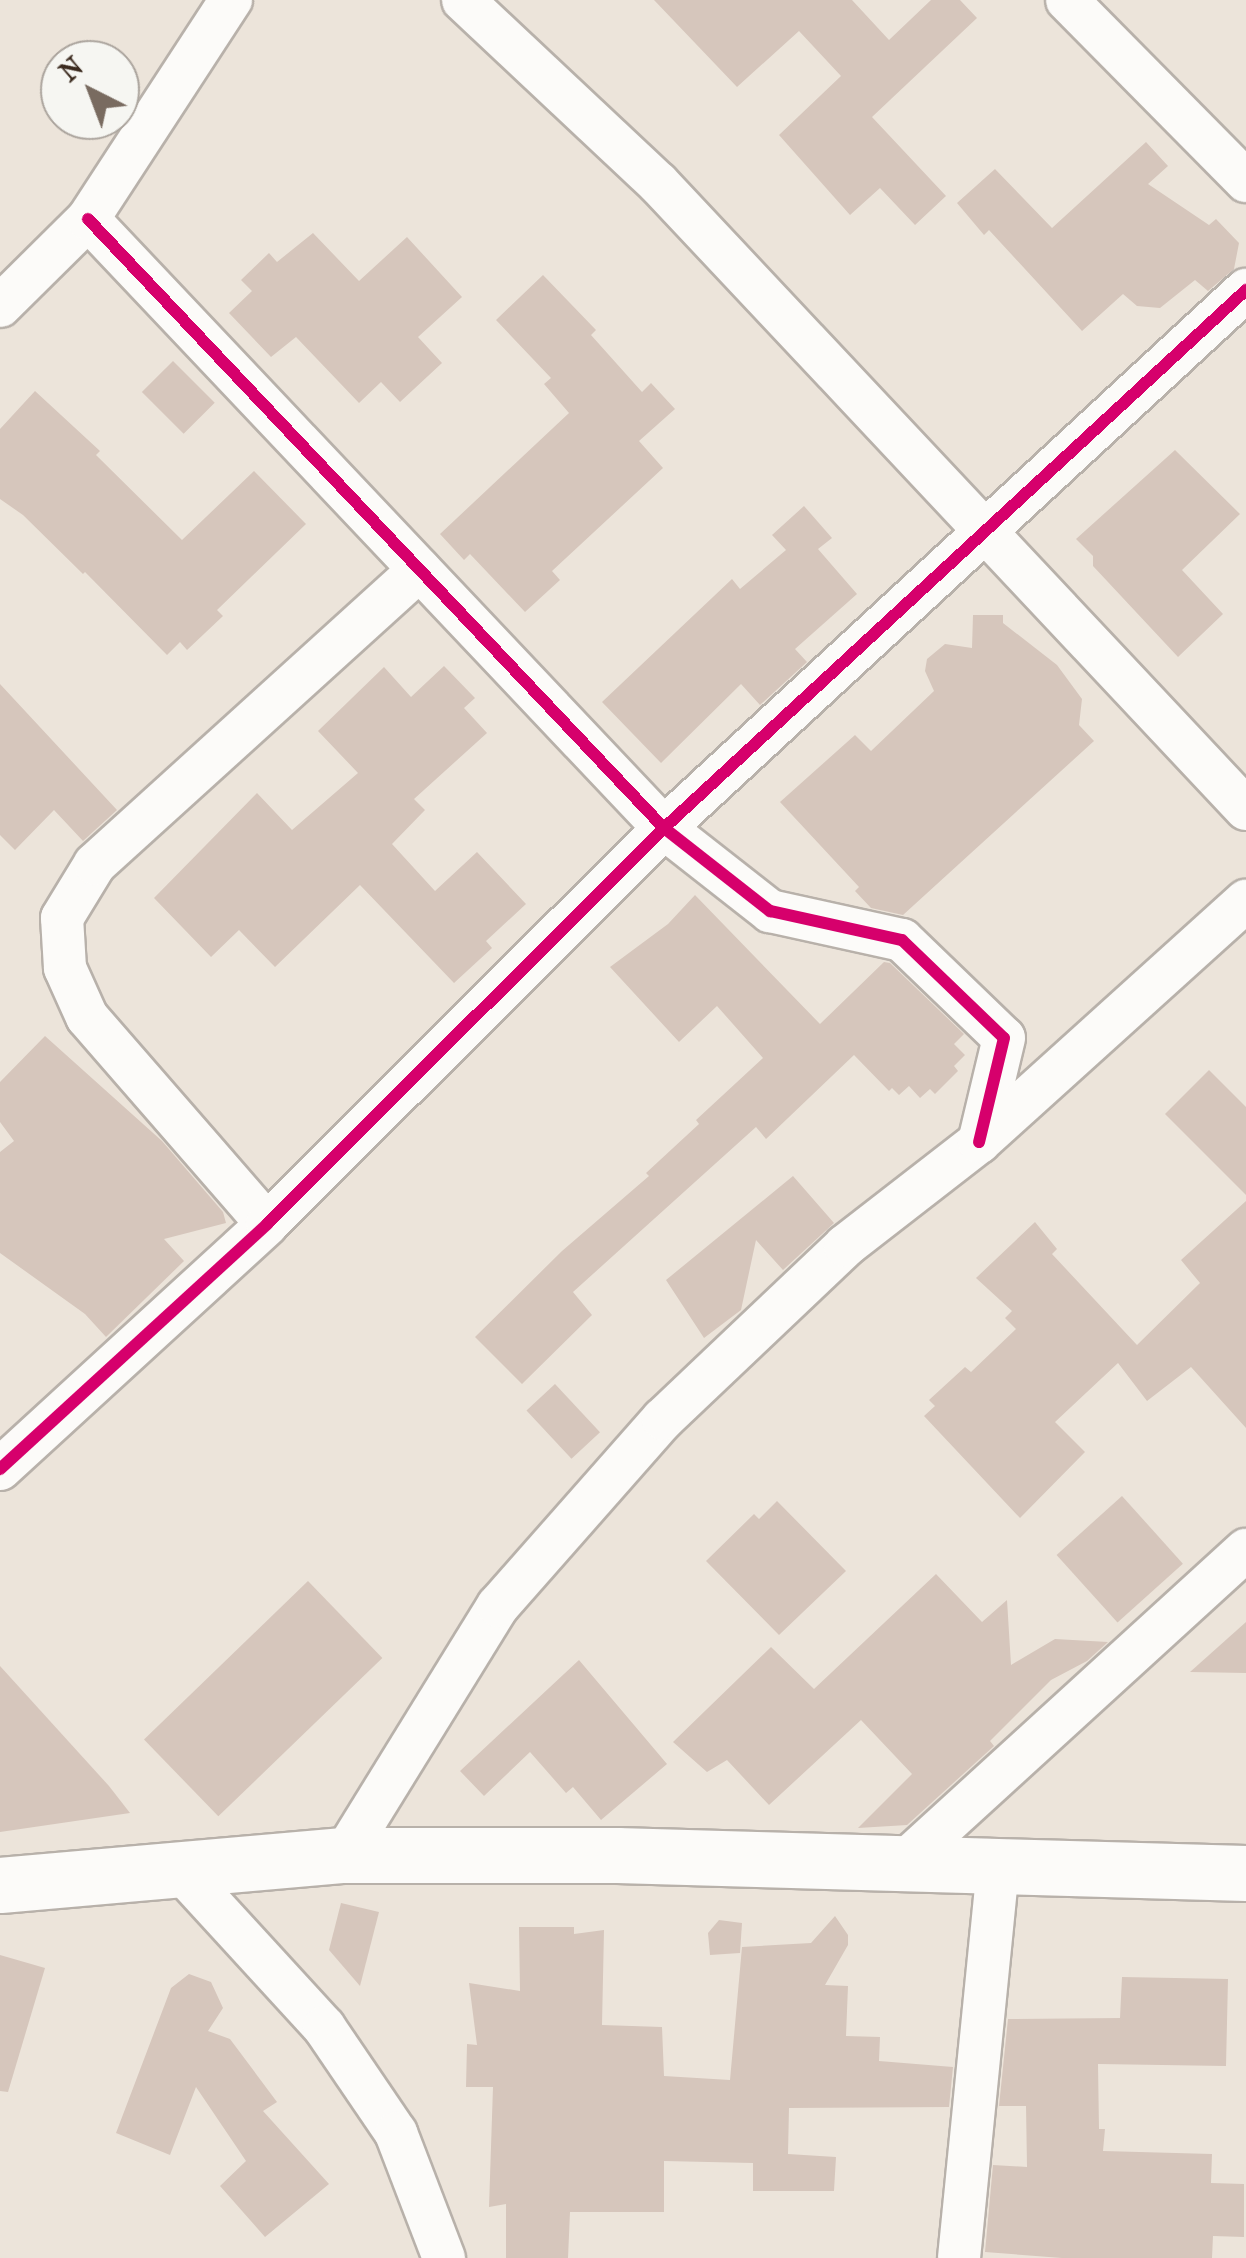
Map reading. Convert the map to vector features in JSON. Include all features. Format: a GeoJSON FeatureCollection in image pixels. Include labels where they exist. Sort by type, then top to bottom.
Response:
{"type":"FeatureCollection","features":[{"type":"Feature","properties":{"kind":"street"},"geometry":{"type":"LineString","coordinates":[[0,306],[88,219],[231,0]]}},
{"type":"Feature","properties":{"kind":"street"},"geometry":{"type":"LineString","coordinates":[[463,0],[658,183],[1246,809]]}},
{"type":"Feature","properties":{"kind":"street"},"geometry":{"type":"LineString","coordinates":[[1068,0],[1246,180]]}},
{"type":"Feature","properties":{"kind":"street"},"geometry":{"type":"LineString","coordinates":[[88,219],[664,828],[770,912],[902,940],[1004,1038],[979,1142]]}},
{"type":"Feature","properties":{"kind":"street"},"geometry":{"type":"LineString","coordinates":[[0,1469],[267,1224],[664,828],[1246,290]]}},
{"type":"Feature","properties":{"kind":"street"},"geometry":{"type":"LineString","coordinates":[[267,1224],[86,1016],[65,968],[62,918],[96,864],[419,570]]}},
{"type":"Feature","properties":{"kind":"street"},"geometry":{"type":"LineString","coordinates":[[344,1856],[498,1606],[662,1419],[845,1246],[979,1142],[1246,901]]}},
{"type":"Feature","properties":{"kind":"street"},"geometry":{"type":"LineString","coordinates":[[904,1862],[1246,1550]]}},
{"type":"Feature","properties":{"kind":"street"},"geometry":{"type":"LineString","coordinates":[[0,1885],[344,1856],[618,1855],[1246,1872]]}},
{"type":"Feature","properties":{"kind":"street"},"geometry":{"type":"LineString","coordinates":[[959,2258],[998,1866]]}},
{"type":"Feature","properties":{"kind":"street"},"geometry":{"type":"LineString","coordinates":[[181,1871],[324,2027],[396,2133],[444,2258]]}},
{"type":"Feature","properties":{"kind":"building"},"geometry":{"type":"Polygon","coordinates":[[[654,0],[852,0],[889,40],[931,0],[960,0],[977,18],[872,117],[946,196],[915,225],[880,188],[850,215],[779,135],[841,76],[799,31],[737,87],[654,0]]]}},
{"type":"Feature","properties":{"kind":"building"},"geometry":{"type":"Polygon","coordinates":[[[1146,142],[1168,166],[1148,184],[1209,225],[1216,219],[1239,243],[1234,269],[1208,291],[1195,280],[1160,308],[1137,306],[1123,294],[1082,331],[989,230],[984,235],[957,203],[995,169],[1052,228],[1146,142]]]}},
{"type":"Feature","properties":{"kind":"building"},"geometry":{"type":"Polygon","coordinates":[[[313,233],[359,281],[407,237],[462,297],[418,337],[442,363],[400,402],[381,382],[359,403],[296,337],[271,357],[229,313],[252,291],[241,280],[269,253],[277,262],[313,233]]]}},
{"type":"Feature","properties":{"kind":"building"},"geometry":{"type":"Polygon","coordinates":[[[543,275],[596,330],[591,335],[642,392],[651,383],[675,409],[639,441],[663,468],[552,571],[560,580],[525,612],[470,554],[464,560],[440,534],[569,413],[544,384],[551,378],[496,320],[543,275]]]}},
{"type":"Feature","properties":{"kind":"building"},"geometry":{"type":"Polygon","coordinates":[[[173,361],[215,403],[184,434],[142,392],[173,361]]]}},
{"type":"Feature","properties":{"kind":"building"},"geometry":{"type":"Polygon","coordinates":[[[35,391],[100,451],[96,455],[182,540],[254,471],[306,524],[217,610],[223,616],[187,650],[180,642],[167,655],[85,572],[0,499],[0,429],[35,391]]]}},
{"type":"Feature","properties":{"kind":"building"},"geometry":{"type":"Polygon","coordinates":[[[1175,450],[1240,514],[1182,570],[1223,614],[1178,657],[1093,566],[1093,556],[1076,539],[1175,450]]]}},
{"type":"Feature","properties":{"kind":"building"},"geometry":{"type":"Polygon","coordinates":[[[804,506],[832,538],[818,549],[857,594],[795,649],[807,662],[760,705],[741,684],[661,763],[602,702],[732,579],[740,589],[786,550],[772,535],[804,506]]]}},
{"type":"Feature","properties":{"kind":"building"},"geometry":{"type":"Polygon","coordinates":[[[973,615],[1003,615],[1003,623],[1057,665],[1082,699],[1079,725],[1094,741],[903,915],[871,908],[855,891],[859,887],[780,802],[855,735],[871,751],[934,691],[925,671],[927,659],[945,644],[972,648],[973,615]]]}},
{"type":"Feature","properties":{"kind":"building"},"geometry":{"type":"Polygon","coordinates":[[[444,666],[475,698],[464,708],[487,733],[414,799],[425,810],[392,844],[435,891],[477,852],[526,904],[486,941],[492,948],[454,983],[360,885],[275,967],[239,930],[211,957],[154,898],[257,793],[292,830],[358,773],[318,731],[384,667],[411,697],[444,666]]]}},
{"type":"Feature","properties":{"kind":"building"},"geometry":{"type":"Polygon","coordinates":[[[0,684],[117,810],[83,841],[54,810],[15,850],[0,835],[0,684]]]}},
{"type":"Feature","properties":{"kind":"building"},"geometry":{"type":"Polygon","coordinates":[[[695,895],[820,1024],[884,962],[890,963],[964,1034],[954,1044],[965,1055],[954,1066],[958,1071],[935,1094],[930,1089],[920,1098],[909,1086],[899,1095],[892,1088],[889,1091],[854,1055],[766,1139],[756,1127],[573,1292],[592,1315],[522,1384],[475,1337],[562,1251],[649,1176],[646,1173],[699,1124],[696,1120],[763,1058],[717,1006],[679,1042],[610,967],[668,924],[695,895]]]}},
{"type":"Feature","properties":{"kind":"building"},"geometry":{"type":"Polygon","coordinates":[[[45,1036],[162,1141],[223,1212],[226,1223],[164,1239],[184,1261],[106,1337],[85,1314],[0,1253],[0,1152],[14,1141],[0,1122],[0,1082],[45,1036]]]}},
{"type":"Feature","properties":{"kind":"building"},"geometry":{"type":"Polygon","coordinates":[[[1209,1070],[1246,1107],[1246,1195],[1165,1114],[1209,1070]]]}},
{"type":"Feature","properties":{"kind":"building"},"geometry":{"type":"Polygon","coordinates":[[[793,1176],[834,1223],[783,1270],[756,1240],[741,1310],[704,1338],[666,1280],[793,1176]]]}},
{"type":"Feature","properties":{"kind":"building"},"geometry":{"type":"Polygon","coordinates":[[[1246,1201],[1246,1428],[1191,1367],[1147,1401],[1118,1363],[1055,1422],[1085,1452],[1020,1518],[924,1416],[935,1406],[929,1400],[965,1367],[971,1372],[1016,1329],[1005,1318],[1012,1311],[976,1278],[1035,1222],[1057,1249],[1052,1254],[1137,1345],[1200,1283],[1181,1260],[1246,1201]]]}},
{"type":"Feature","properties":{"kind":"building"},"geometry":{"type":"Polygon","coordinates":[[[555,1384],[600,1432],[571,1459],[526,1411],[555,1384]]]}},
{"type":"Feature","properties":{"kind":"building"},"geometry":{"type":"Polygon","coordinates":[[[1122,1496],[1183,1564],[1117,1623],[1057,1555],[1122,1496]]]}},
{"type":"Feature","properties":{"kind":"building"},"geometry":{"type":"Polygon","coordinates":[[[777,1501],[846,1571],[779,1635],[706,1561],[754,1514],[759,1519],[777,1501]]]}},
{"type":"Feature","properties":{"kind":"building"},"geometry":{"type":"Polygon","coordinates":[[[936,1574],[982,1622],[1007,1600],[1011,1665],[1055,1639],[1108,1642],[1087,1661],[1051,1680],[990,1741],[994,1746],[907,1825],[858,1828],[912,1774],[861,1720],[769,1805],[727,1760],[707,1772],[673,1742],[771,1647],[814,1689],[936,1574]]]}},
{"type":"Feature","properties":{"kind":"building"},"geometry":{"type":"Polygon","coordinates":[[[308,1581],[382,1658],[218,1816],[144,1739],[308,1581]]]}},
{"type":"Feature","properties":{"kind":"building"},"geometry":{"type":"Polygon","coordinates":[[[1246,1622],[1246,1673],[1190,1672],[1246,1622]]]}},
{"type":"Feature","properties":{"kind":"building"},"geometry":{"type":"Polygon","coordinates":[[[579,1660],[667,1764],[601,1820],[573,1787],[566,1793],[530,1752],[484,1796],[460,1771],[579,1660]]]}},
{"type":"Feature","properties":{"kind":"building"},"geometry":{"type":"Polygon","coordinates":[[[0,1666],[109,1786],[130,1813],[0,1832],[0,1666]]]}},
{"type":"Feature","properties":{"kind":"building"},"geometry":{"type":"Polygon","coordinates":[[[341,1903],[379,1912],[360,1986],[329,1950],[341,1903]]]}},
{"type":"Feature","properties":{"kind":"building"},"geometry":{"type":"Polygon","coordinates":[[[835,1916],[848,1935],[848,1945],[825,1985],[848,1986],[846,2036],[880,2037],[879,2061],[953,2067],[949,2107],[789,2108],[788,2154],[836,2157],[834,2191],[753,2191],[753,2163],[664,2161],[664,2212],[570,2212],[568,2258],[506,2258],[506,2204],[489,2207],[493,2087],[466,2087],[467,2044],[477,2045],[469,1983],[520,1991],[519,1927],[574,1927],[574,1934],[604,1930],[602,2025],[662,2027],[664,2076],[730,2080],[742,1947],[811,1943],[835,1916]]]}},
{"type":"Feature","properties":{"kind":"building"},"geometry":{"type":"Polygon","coordinates":[[[719,1920],[742,1923],[740,1953],[710,1955],[708,1933],[719,1920]]]}},
{"type":"Feature","properties":{"kind":"building"},"geometry":{"type":"Polygon","coordinates":[[[0,1955],[45,1968],[8,2092],[0,2091],[0,1955]]]}},
{"type":"Feature","properties":{"kind":"building"},"geometry":{"type":"Polygon","coordinates":[[[189,1974],[211,1982],[223,2008],[208,2031],[230,2039],[277,2102],[263,2111],[329,2184],[265,2237],[220,2186],[246,2161],[196,2087],[170,2155],[116,2133],[171,1988],[189,1974]]]}},
{"type":"Feature","properties":{"kind":"building"},"geometry":{"type":"Polygon","coordinates":[[[1122,1977],[1228,1979],[1226,2066],[1098,2064],[1099,2129],[1105,2129],[1103,2151],[1212,2154],[1211,2183],[1244,2184],[1244,2237],[1213,2236],[1212,2258],[1062,2258],[985,2252],[993,2165],[1027,2167],[1026,2106],[999,2106],[1008,2019],[1120,2018],[1122,1977]]]}},
{"type":"Feature","properties":{"kind":"cycle path"},"geometry":{"type":"LineString","coordinates":[[88,219],[664,828],[770,911],[902,940],[1004,1038],[979,1142]]}},
{"type":"Feature","properties":{"kind":"cycle path"},"geometry":{"type":"LineString","coordinates":[[0,1469],[267,1224],[664,828],[1246,290]]}}]}
